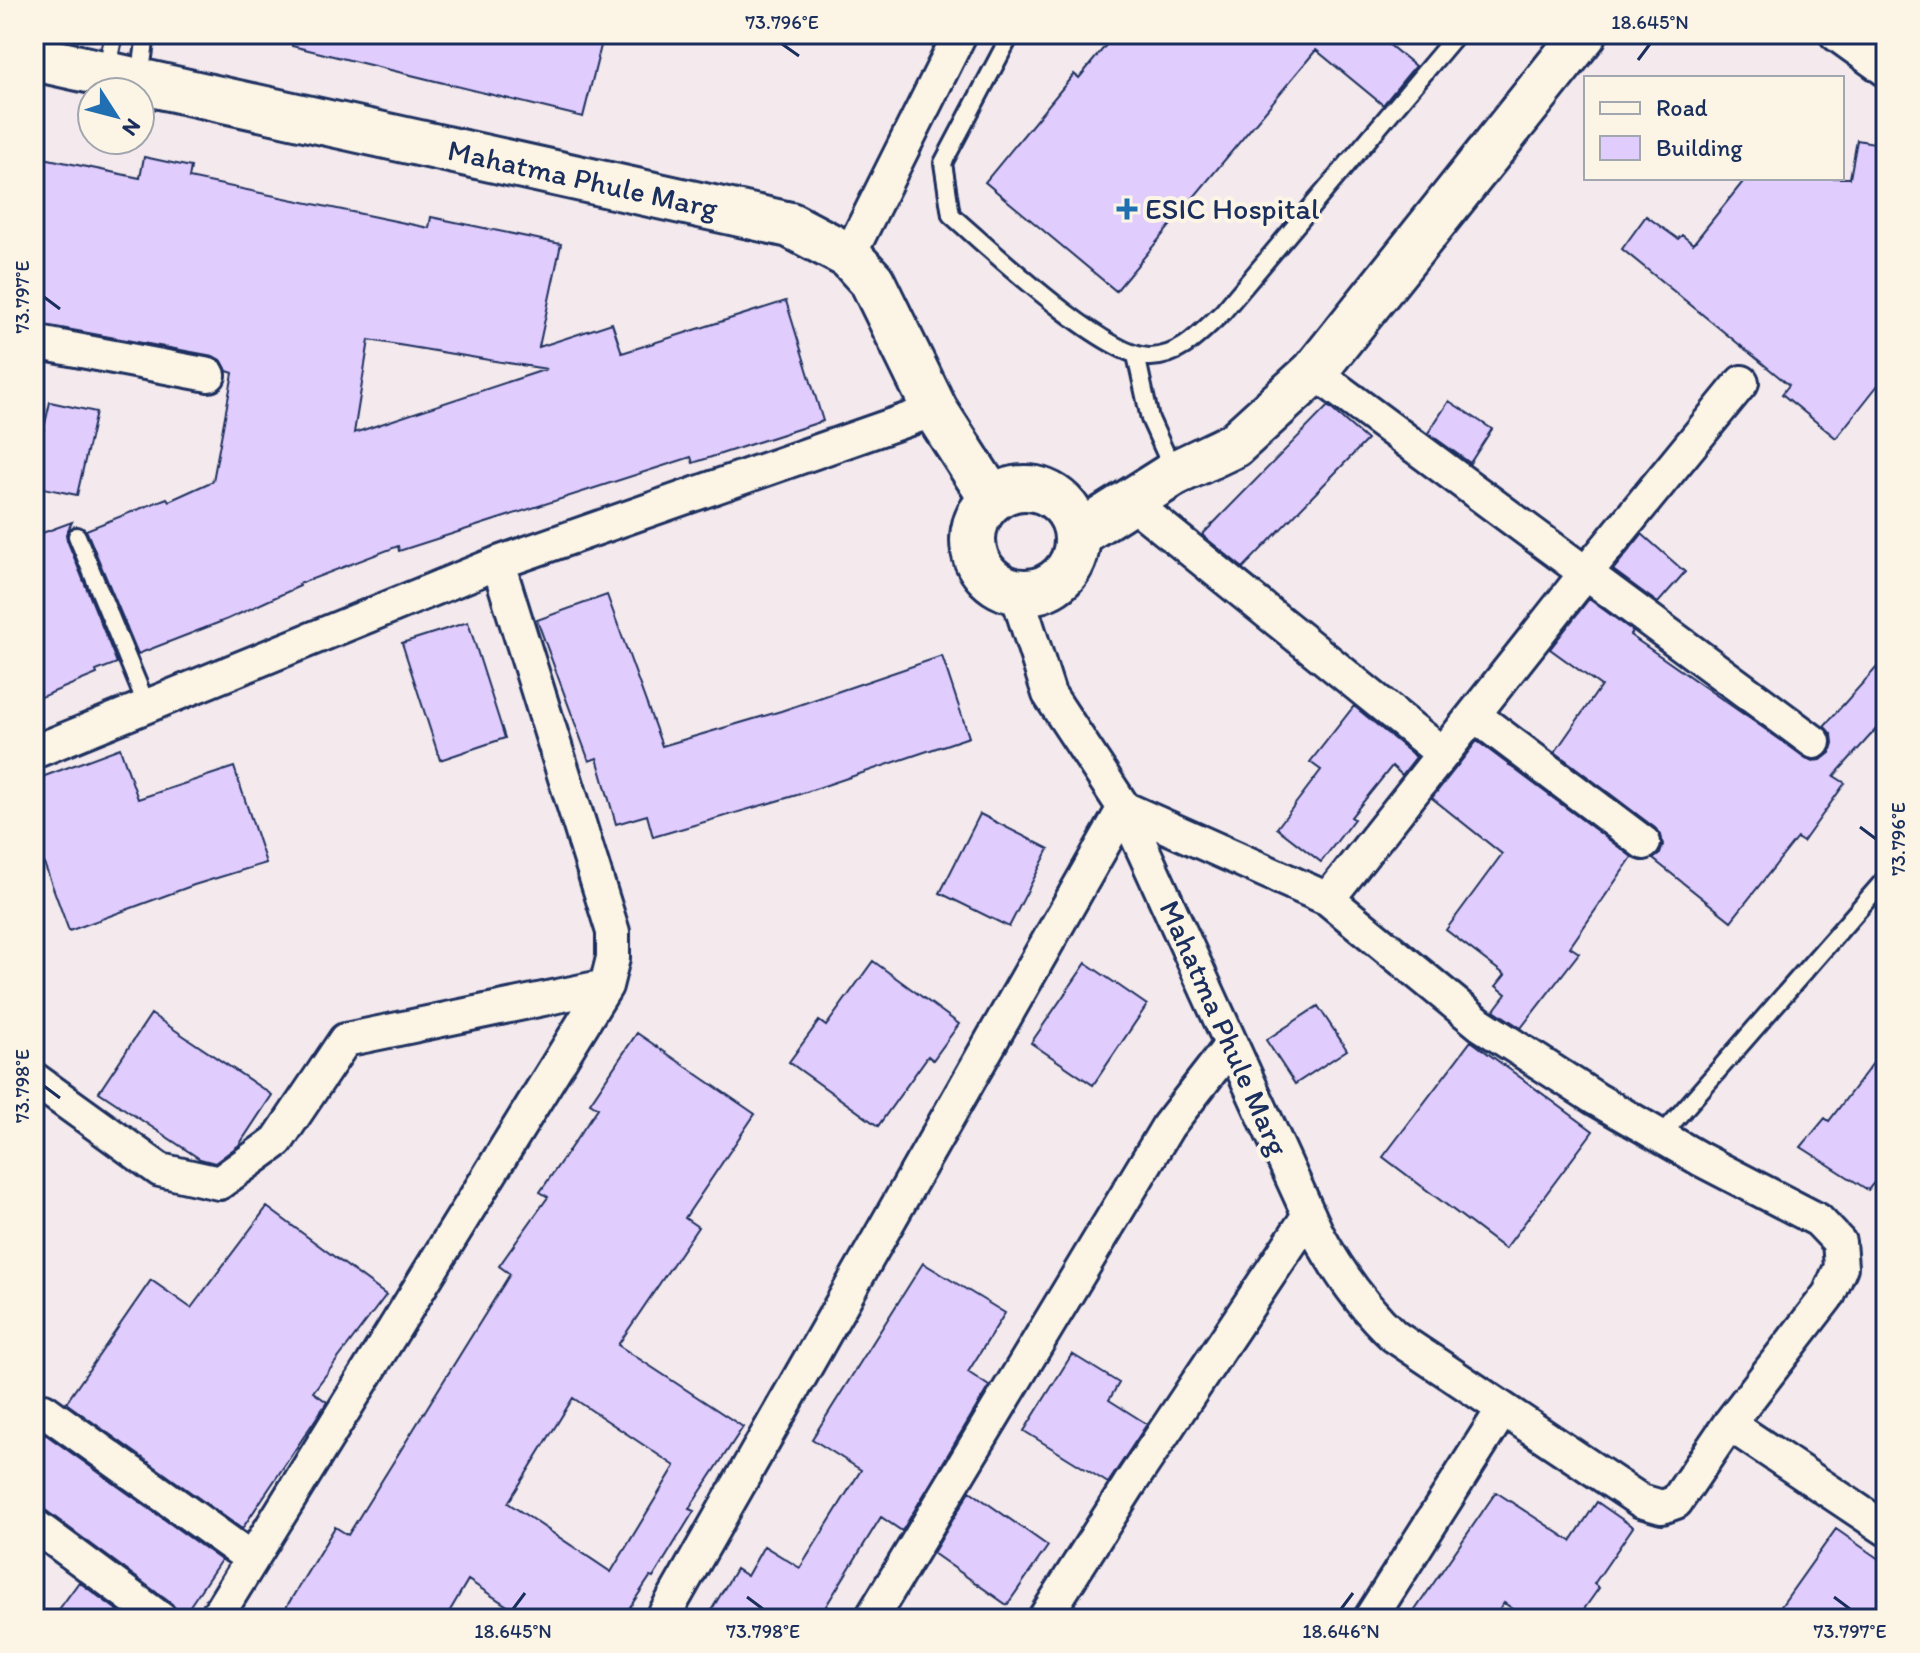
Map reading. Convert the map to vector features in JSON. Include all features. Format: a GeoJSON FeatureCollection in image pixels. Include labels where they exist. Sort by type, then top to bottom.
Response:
{"type":"FeatureCollection","features":[{"type":"Feature","properties":{"kind":"street"},"geometry":{"type":"LineString","coordinates":[[849,256],[960,34]]}},
{"type":"Feature","properties":{"kind":"street"},"geometry":{"type":"LineString","coordinates":[[1077,535],[1175,473],[1234,445],[1314,372],[1584,34]]}},
{"type":"Feature","properties":{"kind":"street"},"geometry":{"type":"LineString","coordinates":[[1836,34],[1886,70]]}},
{"type":"Feature","properties":{"kind":"street","name":"Mahatma Phule Marg"},"geometry":{"type":"LineString","coordinates":[[34,58],[120,62],[790,225],[849,256],[872,281],[935,410],[992,499]]}},
{"type":"Feature","properties":{"kind":"street"},"geometry":{"type":"LineString","coordinates":[[34,342],[209,375]]}},
{"type":"Feature","properties":{"kind":"street"},"geometry":{"type":"LineString","coordinates":[[1314,372],[1814,742]]}},
{"type":"Feature","properties":{"kind":"street"},"geometry":{"type":"LineString","coordinates":[[1328,899],[1585,574],[1742,382]]}},
{"type":"Feature","properties":{"kind":"street"},"geometry":{"type":"LineString","coordinates":[[34,752],[498,563],[935,410]]}},
{"type":"Feature","properties":{"kind":"street"},"geometry":{"type":"LineString","coordinates":[[1016,487],[1034,487],[1050,493],[1064,504],[1073,518],[1077,535],[1076,552],[1057,582],[1024,592],[1008,590],[992,582],[981,569],[974,553],[972,536],[976,519],[992,499],[1016,487]]}},
{"type":"Feature","properties":{"kind":"street"},"geometry":{"type":"LineString","coordinates":[[1130,501],[1443,754]]}},
{"type":"Feature","properties":{"kind":"street"},"geometry":{"type":"LineString","coordinates":[[215,1619],[588,1020],[606,986],[613,958],[613,932],[498,563]]}},
{"type":"Feature","properties":{"kind":"street","name":"Mahatma Phule Marg"},"geometry":{"type":"LineString","coordinates":[[1016,591],[1049,694],[1124,808],[1309,1215],[1339,1272],[1367,1311],[1394,1336],[1641,1501],[1662,1507],[1676,1502],[1729,1424]]}},
{"type":"Feature","properties":{"kind":"street"},"geometry":{"type":"LineString","coordinates":[[1474,715],[1644,843]]}},
{"type":"Feature","properties":{"kind":"street"},"geometry":{"type":"LineString","coordinates":[[662,1619],[1124,808],[1328,899],[1480,1024],[1660,1137],[1818,1220],[1839,1242],[1841,1267],[1829,1294],[1729,1424],[1886,1529]]}},
{"type":"Feature","properties":{"kind":"street"},"geometry":{"type":"LineString","coordinates":[[34,1079],[160,1170],[219,1183],[277,1141],[345,1040],[606,986]]}},
{"type":"Feature","properties":{"kind":"street"},"geometry":{"type":"LineString","coordinates":[[871,1619],[1168,1126],[1231,1045]]}},
{"type":"Feature","properties":{"kind":"street"},"geometry":{"type":"LineString","coordinates":[[1044,1619],[1129,1485],[1309,1215]]}},
{"type":"Feature","properties":{"kind":"street"},"geometry":{"type":"LineString","coordinates":[[1370,1619],[1503,1409]]}},
{"type":"Feature","properties":{"kind":"street"},"geometry":{"type":"LineString","coordinates":[[44,1410],[252,1559]]}},
{"type":"Feature","properties":{"kind":"street"},"geometry":{"type":"LineString","coordinates":[[34,1525],[161,1619]]}},
{"type":"Feature","properties":{"kind":"lane"},"geometry":{"type":"LineString","coordinates":[[120,62],[146,34]]}},
{"type":"Feature","properties":{"kind":"lane"},"geometry":{"type":"LineString","coordinates":[[1011,34],[943,163],[951,215],[1059,307],[1113,346],[1151,357],[1180,350],[1222,313],[1457,34]]}},
{"type":"Feature","properties":{"kind":"lane"},"geometry":{"type":"LineString","coordinates":[[1136,355],[1150,419],[1175,473]]}},
{"type":"Feature","properties":{"kind":"lane"},"geometry":{"type":"LineString","coordinates":[[77,536],[147,706]]}},
{"type":"Feature","properties":{"kind":"lane"},"geometry":{"type":"LineString","coordinates":[[1660,1137],[1886,878]]}},
{"type":"Feature","properties":{"kind":"building"},"geometry":{"type":"Polygon","coordinates":[[[294,34],[604,34],[583,117],[292,46],[294,34]]]}},
{"type":"Feature","properties":{"kind":"building"},"geometry":{"type":"Polygon","coordinates":[[[1115,34],[1376,34],[1415,66],[1383,105],[1316,50],[1116,291],[985,182],[1074,74],[1079,78],[1115,34]]]}},
{"type":"Feature","properties":{"kind":"building"},"geometry":{"type":"Polygon","coordinates":[[[1857,140],[1886,145],[1886,375],[1836,438],[1782,394],[1789,385],[1622,249],[1646,216],[1678,239],[1682,235],[1693,244],[1744,180],[1850,178],[1857,140]]]}},
{"type":"Feature","properties":{"kind":"building"},"geometry":{"type":"Polygon","coordinates":[[[34,156],[140,178],[144,157],[191,167],[189,178],[429,228],[431,217],[561,244],[539,347],[612,323],[622,353],[786,301],[823,421],[693,463],[691,457],[399,551],[398,546],[299,584],[228,619],[138,654],[86,530],[167,498],[169,501],[213,481],[233,373],[213,356],[34,323],[34,156]],[[369,340],[354,433],[547,369],[369,340]]]}},
{"type":"Feature","properties":{"kind":"building"},"geometry":{"type":"Polygon","coordinates":[[[1449,401],[1492,429],[1470,463],[1428,433],[1449,401]]]}},
{"type":"Feature","properties":{"kind":"building"},"geometry":{"type":"Polygon","coordinates":[[[50,402],[96,412],[77,495],[34,486],[34,472],[50,402]]]}},
{"type":"Feature","properties":{"kind":"building"},"geometry":{"type":"Polygon","coordinates":[[[1328,406],[1367,440],[1243,568],[1202,535],[1328,406]]]}},
{"type":"Feature","properties":{"kind":"building"},"geometry":{"type":"Polygon","coordinates":[[[72,522],[66,534],[67,540],[117,663],[34,700],[34,536],[72,522]]]}},
{"type":"Feature","properties":{"kind":"building"},"geometry":{"type":"Polygon","coordinates":[[[1642,534],[1685,572],[1658,603],[1613,570],[1642,534]]]}},
{"type":"Feature","properties":{"kind":"building"},"geometry":{"type":"Polygon","coordinates":[[[607,595],[662,746],[781,711],[942,656],[969,737],[797,795],[653,837],[647,815],[616,824],[597,758],[589,761],[537,620],[607,595]]]}},
{"type":"Feature","properties":{"kind":"building"},"geometry":{"type":"Polygon","coordinates":[[[1589,599],[1633,631],[1630,635],[1811,761],[1821,760],[1830,753],[1832,735],[1824,726],[1886,657],[1886,718],[1834,776],[1845,783],[1803,842],[1797,838],[1731,921],[1653,859],[1660,854],[1663,845],[1661,835],[1655,828],[1555,752],[1601,686],[1550,649],[1589,599]]]}},
{"type":"Feature","properties":{"kind":"building"},"geometry":{"type":"Polygon","coordinates":[[[468,622],[505,738],[440,760],[402,643],[468,622]]]}},
{"type":"Feature","properties":{"kind":"building"},"geometry":{"type":"Polygon","coordinates":[[[1354,706],[1416,757],[1402,775],[1392,766],[1351,817],[1354,819],[1321,862],[1277,828],[1321,770],[1310,762],[1354,706]]]}},
{"type":"Feature","properties":{"kind":"building"},"geometry":{"type":"Polygon","coordinates":[[[1477,741],[1632,857],[1570,947],[1579,953],[1521,1028],[1494,1010],[1506,994],[1496,986],[1505,975],[1446,930],[1502,854],[1432,798],[1477,741]]]}},
{"type":"Feature","properties":{"kind":"building"},"geometry":{"type":"Polygon","coordinates":[[[120,748],[138,799],[234,767],[266,863],[194,885],[69,931],[34,836],[34,780],[120,748]]]}},
{"type":"Feature","properties":{"kind":"building"},"geometry":{"type":"Polygon","coordinates":[[[980,814],[1049,849],[1009,927],[940,893],[980,814]]]}},
{"type":"Feature","properties":{"kind":"building"},"geometry":{"type":"Polygon","coordinates":[[[873,961],[959,1024],[933,1060],[928,1056],[878,1126],[789,1062],[819,1021],[826,1026],[873,961]]]}},
{"type":"Feature","properties":{"kind":"building"},"geometry":{"type":"Polygon","coordinates":[[[1086,963],[1147,1005],[1093,1085],[1031,1043],[1086,963]]]}},
{"type":"Feature","properties":{"kind":"building"},"geometry":{"type":"Polygon","coordinates":[[[1318,1006],[1347,1050],[1295,1084],[1266,1040],[1318,1006]]]}},
{"type":"Feature","properties":{"kind":"building"},"geometry":{"type":"Polygon","coordinates":[[[151,1014],[272,1095],[239,1145],[215,1163],[200,1159],[99,1092],[151,1014]]]}},
{"type":"Feature","properties":{"kind":"building"},"geometry":{"type":"Polygon","coordinates":[[[637,1033],[755,1114],[685,1218],[698,1227],[618,1345],[743,1427],[689,1509],[694,1511],[653,1578],[650,1577],[622,1619],[527,1619],[468,1580],[445,1619],[279,1619],[335,1527],[348,1535],[510,1274],[499,1266],[548,1197],[540,1192],[598,1108],[590,1103],[637,1033]],[[573,1398],[508,1503],[611,1572],[675,1466],[573,1398]]]}},
{"type":"Feature","properties":{"kind":"building"},"geometry":{"type":"Polygon","coordinates":[[[1471,1041],[1593,1131],[1505,1249],[1383,1157],[1471,1041]]]}},
{"type":"Feature","properties":{"kind":"building"},"geometry":{"type":"Polygon","coordinates":[[[1886,1046],[1886,1168],[1868,1190],[1801,1147],[1825,1118],[1829,1121],[1886,1046]]]}},
{"type":"Feature","properties":{"kind":"building"},"geometry":{"type":"Polygon","coordinates":[[[267,1207],[386,1295],[313,1392],[327,1402],[242,1529],[66,1403],[151,1280],[191,1308],[267,1207]]]}},
{"type":"Feature","properties":{"kind":"building"},"geometry":{"type":"Polygon","coordinates":[[[923,1263],[1005,1313],[968,1372],[989,1386],[902,1531],[881,1517],[818,1619],[706,1619],[736,1569],[747,1576],[764,1546],[800,1568],[861,1470],[812,1439],[923,1263]]]}},
{"type":"Feature","properties":{"kind":"building"},"geometry":{"type":"Polygon","coordinates":[[[1072,1354],[1119,1383],[1109,1400],[1147,1424],[1108,1483],[1024,1431],[1072,1354]]]}},
{"type":"Feature","properties":{"kind":"building"},"geometry":{"type":"Polygon","coordinates":[[[45,1434],[221,1560],[181,1619],[172,1604],[45,1510],[34,1506],[34,1450],[45,1434]]]}},
{"type":"Feature","properties":{"kind":"building"},"geometry":{"type":"Polygon","coordinates":[[[970,1491],[1048,1546],[1007,1605],[933,1553],[970,1491]]]}},
{"type":"Feature","properties":{"kind":"building"},"geometry":{"type":"Polygon","coordinates":[[[1496,1492],[1571,1541],[1597,1502],[1633,1527],[1594,1584],[1599,1588],[1577,1619],[1528,1619],[1504,1603],[1493,1619],[1409,1619],[1496,1492]]]}},
{"type":"Feature","properties":{"kind":"building"},"geometry":{"type":"Polygon","coordinates":[[[1836,1529],[1886,1564],[1886,1619],[1772,1619],[1836,1529]]]}},
{"type":"Feature","properties":{"kind":"building"},"geometry":{"type":"Polygon","coordinates":[[[79,1582],[129,1619],[52,1619],[79,1582]]]}},
{"type":"Feature","properties":{"kind":"place","name":"ESIC Hospital"},"geometry":{"type":"Point","coordinates":[1127,209]}}]}
